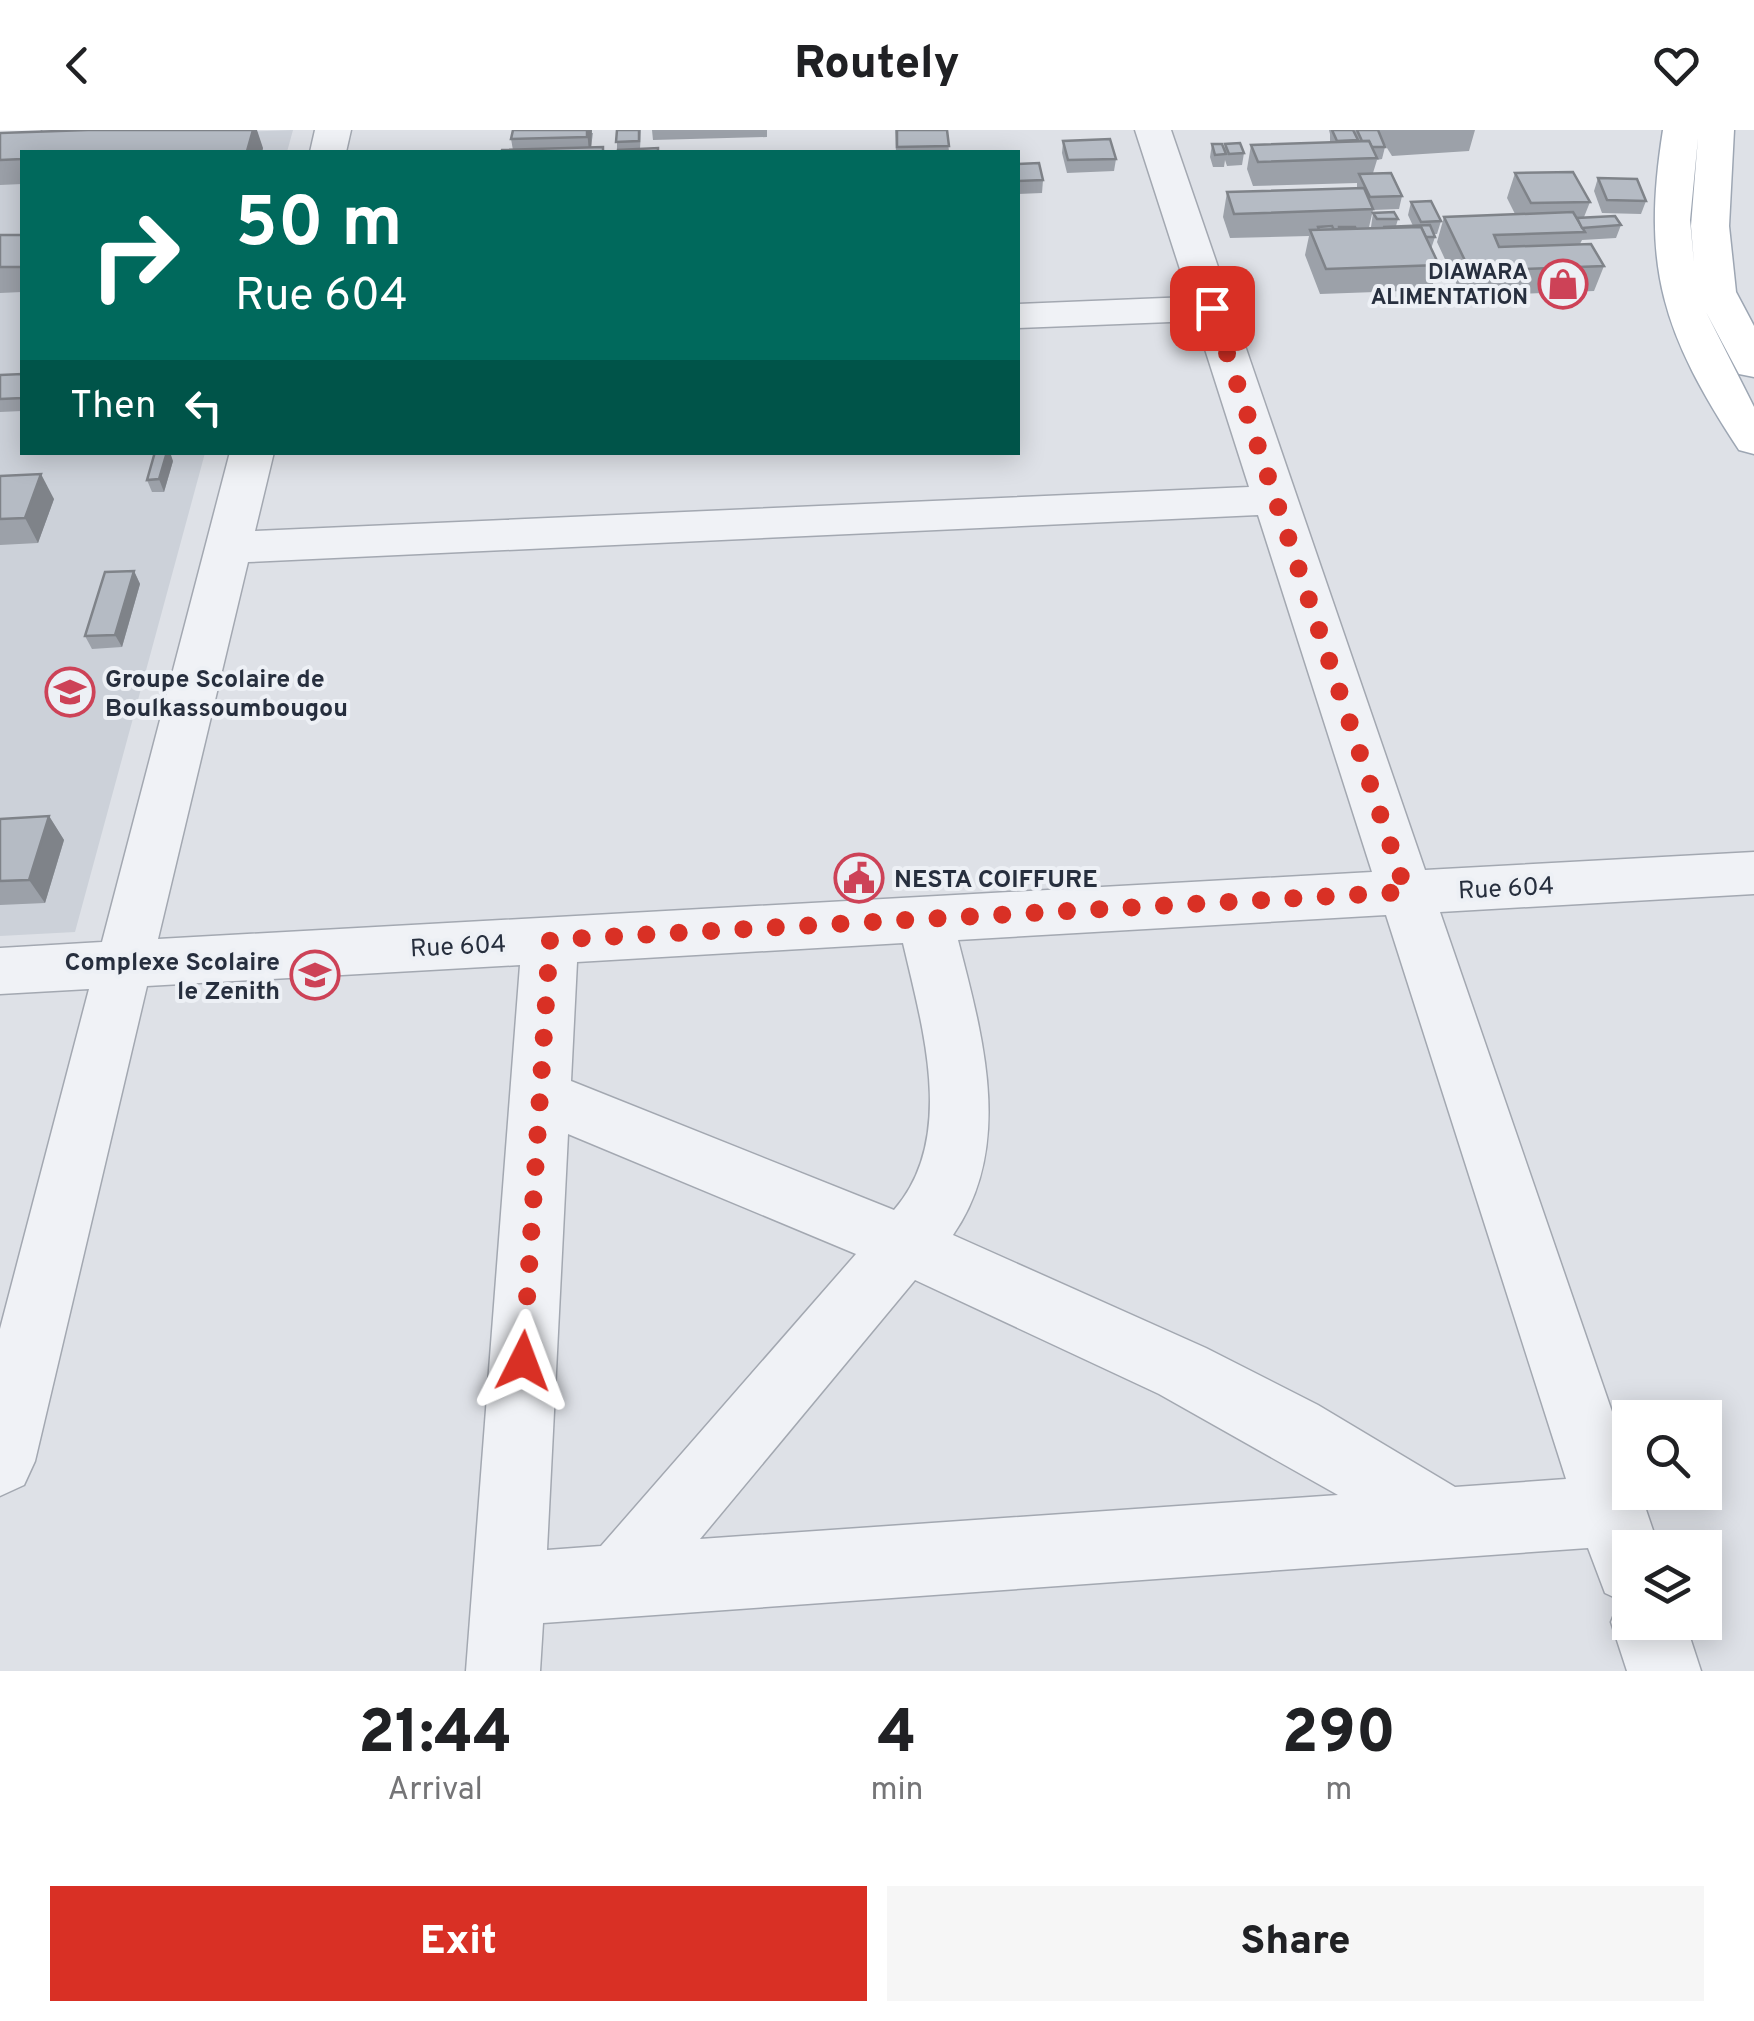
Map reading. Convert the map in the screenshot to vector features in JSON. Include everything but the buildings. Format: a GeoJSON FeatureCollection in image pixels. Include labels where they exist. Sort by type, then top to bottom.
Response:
{"type":"FeatureCollection","features":[{"type":"Feature","properties":{"kind":"main road"},"geometry":{"type":"LineString","coordinates":[[1680,130],[1671,220],[1677,290],[1707,369],[1754,440]]}},
{"type":"Feature","properties":{"kind":"main road"},"geometry":{"type":"LineString","coordinates":[[1716,130],[1710,226],[1716,292],[1754,364]]}},
{"type":"Feature","properties":{"kind":"street"},"geometry":{"type":"LineString","coordinates":[[0,131],[22,130]]}},
{"type":"Feature","properties":{"kind":"street"},"geometry":{"type":"LineString","coordinates":[[1153,130],[1617,1530]]}},
{"type":"Feature","properties":{"kind":"street"},"geometry":{"type":"LineString","coordinates":[[1020,316],[1212,308]]}},
{"type":"Feature","properties":{"kind":"street"},"geometry":{"type":"LineString","coordinates":[[0,1461],[251,455]]}},
{"type":"Feature","properties":{"kind":"street"},"geometry":{"type":"LineString","coordinates":[[228,548],[1276,500]]}},
{"type":"Feature","properties":{"kind":"street","name":"Rue 604"},"geometry":{"type":"LineString","coordinates":[[0,970],[1754,873]]}},
{"type":"Feature","properties":{"kind":"street"},"geometry":{"type":"LineString","coordinates":[[619,1581],[934,1210],[956,1145],[958,1055],[925,919]]}},
{"type":"Feature","properties":{"kind":"street"},"geometry":{"type":"LineString","coordinates":[[503,1671],[550,940]]}},
{"type":"Feature","properties":{"kind":"street"},"geometry":{"type":"LineString","coordinates":[[540,1095],[903,1245],[1271,1417],[1447,1522]]}},
{"type":"Feature","properties":{"kind":"street"},"geometry":{"type":"LineString","coordinates":[[508,1589],[1447,1522],[1612,1538]]}},
{"type":"Feature","properties":{"kind":"street"},"geometry":{"type":"LineString","coordinates":[[1654,1640],[1664,1671]]}},
{"type":"Feature","properties":{"kind":"shaded area","name":"Groupe Scolaire de Boulkassoumbougou"},"geometry":{"type":"Polygon","coordinates":[[[293,130],[288,150],[20,150],[20,455],[204,455],[75,932],[0,936],[0,141],[293,130]]]}},
{"type":"Feature","properties":{"kind":"place","name":"DIAWARA ALIMENTATION"},"geometry":{"type":"Point","coordinates":[1563,284]}},
{"type":"Feature","properties":{"kind":"place","name":"Groupe Scolaire de Boulkassoumbougou"},"geometry":{"type":"Point","coordinates":[70,692]}},
{"type":"Feature","properties":{"kind":"place","name":"NESTA COIFFURE"},"geometry":{"type":"Point","coordinates":[859,878]}},
{"type":"Feature","properties":{"kind":"place","name":"Complexe Scolaire le Zenith"},"geometry":{"type":"Point","coordinates":[315,975]}},
{"type":"Feature","properties":{"kind":"route"},"geometry":{"type":"LineString","coordinates":[[523,1361],[550,940],[1406,892],[1212,308]]}}]}
